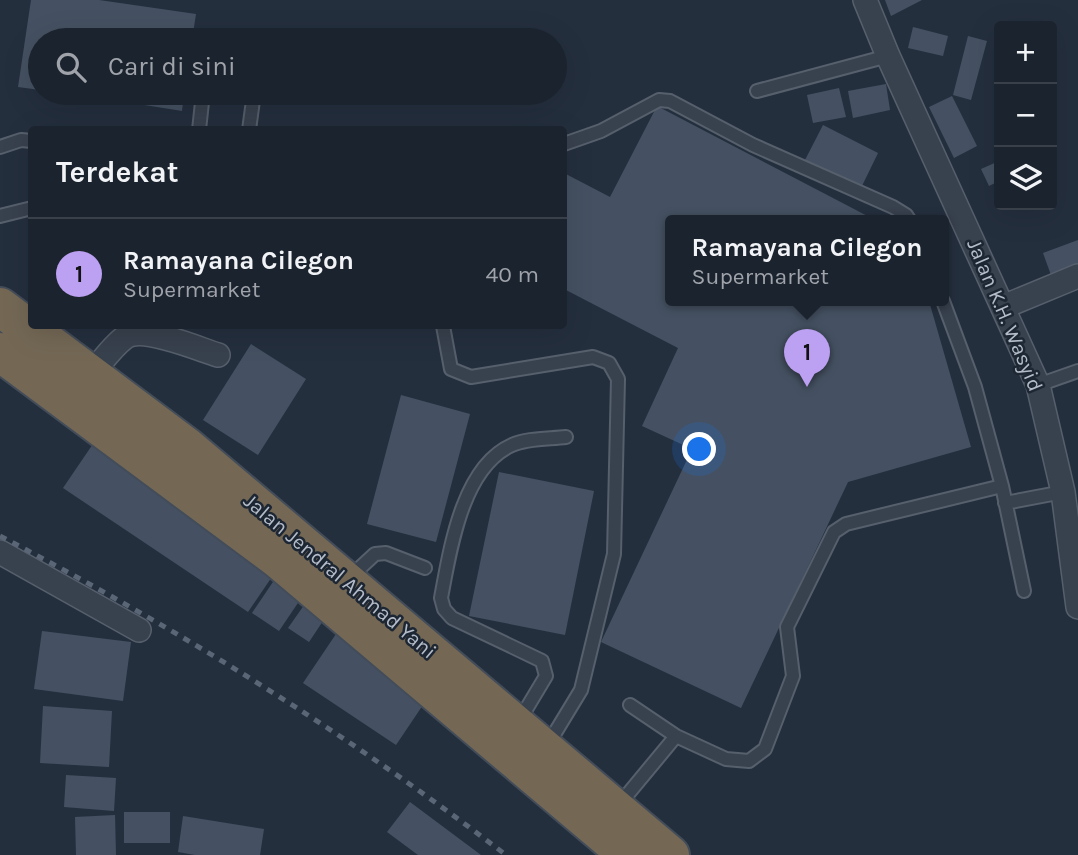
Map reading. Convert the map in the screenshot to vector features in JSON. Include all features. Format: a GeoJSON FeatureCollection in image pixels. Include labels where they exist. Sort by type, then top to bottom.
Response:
{"type":"FeatureCollection","features":[{"type":"Feature","properties":{"kind":"highway","name":"Jalan Jendral Ahmad Yani"},"geometry":{"type":"LineString","coordinates":[[0,307],[28,328]]}},
{"type":"Feature","properties":{"kind":"highway","name":"Jalan Jendral Ahmad Yani"},"geometry":{"type":"LineString","coordinates":[[30,329],[187,447],[670,855]]}},
{"type":"Feature","properties":{"kind":"highway","name":"Jalan Jendral Ahmad Yani"},"geometry":{"type":"LineString","coordinates":[[0,352],[278,559],[628,855]]}},
{"type":"Feature","properties":{"kind":"street","name":"Jalan K.H. Wasyid"},"geometry":{"type":"LineString","coordinates":[[865,0],[1038,385],[1063,492],[1078,607]]}},
{"type":"Feature","properties":{"kind":"street"},"geometry":{"type":"LineString","coordinates":[[1003,307],[1078,276]]}},
{"type":"Feature","properties":{"kind":"street"},"geometry":{"type":"LineString","coordinates":[[91,374],[125,336],[137,333],[154,335],[218,355]]}},
{"type":"Feature","properties":{"kind":"street"},"geometry":{"type":"LineString","coordinates":[[0,552],[139,629]]}},
{"type":"Feature","properties":{"kind":"lane"},"geometry":{"type":"LineString","coordinates":[[757,91],[888,56]]}},
{"type":"Feature","properties":{"kind":"lane"},"geometry":{"type":"LineString","coordinates":[[567,143],[601,131],[659,100],[670,101],[752,145],[906,215]]}},
{"type":"Feature","properties":{"kind":"lane"},"geometry":{"type":"LineString","coordinates":[[200,126],[202,105]]}},
{"type":"Feature","properties":{"kind":"lane"},"geometry":{"type":"LineString","coordinates":[[250,126],[252,105]]}},
{"type":"Feature","properties":{"kind":"lane"},"geometry":{"type":"LineString","coordinates":[[0,146],[28,141]]}},
{"type":"Feature","properties":{"kind":"lane"},"geometry":{"type":"LineString","coordinates":[[0,216],[28,209]]}},
{"type":"Feature","properties":{"kind":"lane"},"geometry":{"type":"LineString","coordinates":[[945,306],[975,387],[1002,486],[1024,591]]}},
{"type":"Feature","properties":{"kind":"lane"},"geometry":{"type":"LineString","coordinates":[[444,329],[451,369],[471,377],[593,357],[609,363],[618,379],[614,554],[581,691],[545,749]]}},
{"type":"Feature","properties":{"kind":"lane"},"geometry":{"type":"LineString","coordinates":[[1038,385],[1078,371]]}},
{"type":"Feature","properties":{"kind":"lane"},"geometry":{"type":"LineString","coordinates":[[517,724],[546,676],[542,661],[453,618],[444,609],[441,598],[466,494],[489,461],[515,443],[566,437]]}},
{"type":"Feature","properties":{"kind":"lane"},"geometry":{"type":"LineString","coordinates":[[630,705],[676,736],[726,759],[749,761],[765,749],[793,676],[787,627],[834,532],[846,524],[1002,486]]}},
{"type":"Feature","properties":{"kind":"lane"},"geometry":{"type":"LineString","coordinates":[[1005,503],[1063,492]]}},
{"type":"Feature","properties":{"kind":"lane"},"geometry":{"type":"LineString","coordinates":[[346,581],[375,554],[386,554],[425,568]]}},
{"type":"Feature","properties":{"kind":"lane"},"geometry":{"type":"LineString","coordinates":[[615,808],[676,736]]}},
{"type":"Feature","properties":{"kind":"building"},"geometry":{"type":"Polygon","coordinates":[[[31,0],[99,0],[196,14],[194,28],[28,28],[28,88],[18,87],[31,0]]]}},
{"type":"Feature","properties":{"kind":"building"},"geometry":{"type":"Polygon","coordinates":[[[885,0],[922,0],[891,16],[885,0]]]}},
{"type":"Feature","properties":{"kind":"building"},"geometry":{"type":"Polygon","coordinates":[[[913,27],[948,36],[943,56],[908,48],[913,27]]]}},
{"type":"Feature","properties":{"kind":"building"},"geometry":{"type":"Polygon","coordinates":[[[968,36],[987,41],[971,100],[953,95],[968,36]]]}},
{"type":"Feature","properties":{"kind":"building"},"geometry":{"type":"Polygon","coordinates":[[[886,84],[890,110],[853,118],[848,91],[886,84]]]}},
{"type":"Feature","properties":{"kind":"building"},"geometry":{"type":"Polygon","coordinates":[[[839,88],[846,117],[813,123],[807,95],[839,88]]]}},
{"type":"Feature","properties":{"kind":"building"},"geometry":{"type":"Polygon","coordinates":[[[952,96],[977,146],[954,158],[929,107],[952,96]]]}},
{"type":"Feature","properties":{"kind":"building"},"geometry":{"type":"Polygon","coordinates":[[[144,105],[183,105],[182,111],[144,105]]]}},
{"type":"Feature","properties":{"kind":"building"},"geometry":{"type":"Polygon","coordinates":[[[657,106],[866,215],[665,215],[665,306],[930,306],[971,447],[848,482],[741,708],[601,642],[692,449],[642,426],[678,348],[567,291],[567,175],[610,197],[657,106]]]}},
{"type":"Feature","properties":{"kind":"building"},"geometry":{"type":"Polygon","coordinates":[[[823,125],[878,153],[861,188],[805,160],[823,125]]]}},
{"type":"Feature","properties":{"kind":"building"},"geometry":{"type":"Polygon","coordinates":[[[994,163],[994,184],[989,186],[981,169],[994,163]]]}},
{"type":"Feature","properties":{"kind":"building"},"geometry":{"type":"Polygon","coordinates":[[[1078,240],[1078,264],[1051,275],[1043,253],[1078,240]]]}},
{"type":"Feature","properties":{"kind":"building"},"geometry":{"type":"Polygon","coordinates":[[[251,344],[306,379],[258,455],[203,420],[251,344]]]}},
{"type":"Feature","properties":{"kind":"building"},"geometry":{"type":"Polygon","coordinates":[[[401,395],[470,414],[436,542],[367,524],[401,395]]]}},
{"type":"Feature","properties":{"kind":"building"},"geometry":{"type":"Polygon","coordinates":[[[97,438],[282,562],[248,612],[63,488],[97,438]]]}},
{"type":"Feature","properties":{"kind":"building"},"geometry":{"type":"Polygon","coordinates":[[[499,472],[594,491],[565,635],[469,616],[499,472]]]}},
{"type":"Feature","properties":{"kind":"building"},"geometry":{"type":"Polygon","coordinates":[[[277,576],[304,594],[279,631],[252,613],[277,576]]]}},
{"type":"Feature","properties":{"kind":"building"},"geometry":{"type":"Polygon","coordinates":[[[307,601],[327,615],[309,642],[288,628],[307,601]]]}},
{"type":"Feature","properties":{"kind":"building"},"geometry":{"type":"Polygon","coordinates":[[[42,631],[131,642],[123,701],[34,689],[42,631]]]}},
{"type":"Feature","properties":{"kind":"building"},"geometry":{"type":"Polygon","coordinates":[[[336,634],[429,696],[396,745],[303,683],[336,634]]]}},
{"type":"Feature","properties":{"kind":"building"},"geometry":{"type":"Polygon","coordinates":[[[43,706],[112,711],[109,767],[40,763],[43,706]]]}},
{"type":"Feature","properties":{"kind":"building"},"geometry":{"type":"Polygon","coordinates":[[[66,775],[116,778],[114,811],[64,807],[66,775]]]}},
{"type":"Feature","properties":{"kind":"building"},"geometry":{"type":"Polygon","coordinates":[[[410,802],[481,855],[418,855],[387,832],[410,802]]]}},
{"type":"Feature","properties":{"kind":"building"},"geometry":{"type":"Polygon","coordinates":[[[124,812],[170,812],[170,843],[124,843],[124,812]]]}},
{"type":"Feature","properties":{"kind":"building"},"geometry":{"type":"Polygon","coordinates":[[[115,815],[116,855],[76,855],[75,817],[115,815]]]}},
{"type":"Feature","properties":{"kind":"building"},"geometry":{"type":"Polygon","coordinates":[[[183,816],[264,829],[260,855],[195,855],[178,852],[183,816]]]}},
{"type":"Feature","properties":{"kind":"railway"},"geometry":{"type":"LineString","coordinates":[[0,536],[132,608],[260,685],[385,767],[506,855]]}},
{"type":"Feature","properties":{"kind":"place","name":"Ramayana Cilegon"},"geometry":{"type":"Point","coordinates":[807,387]}}]}
